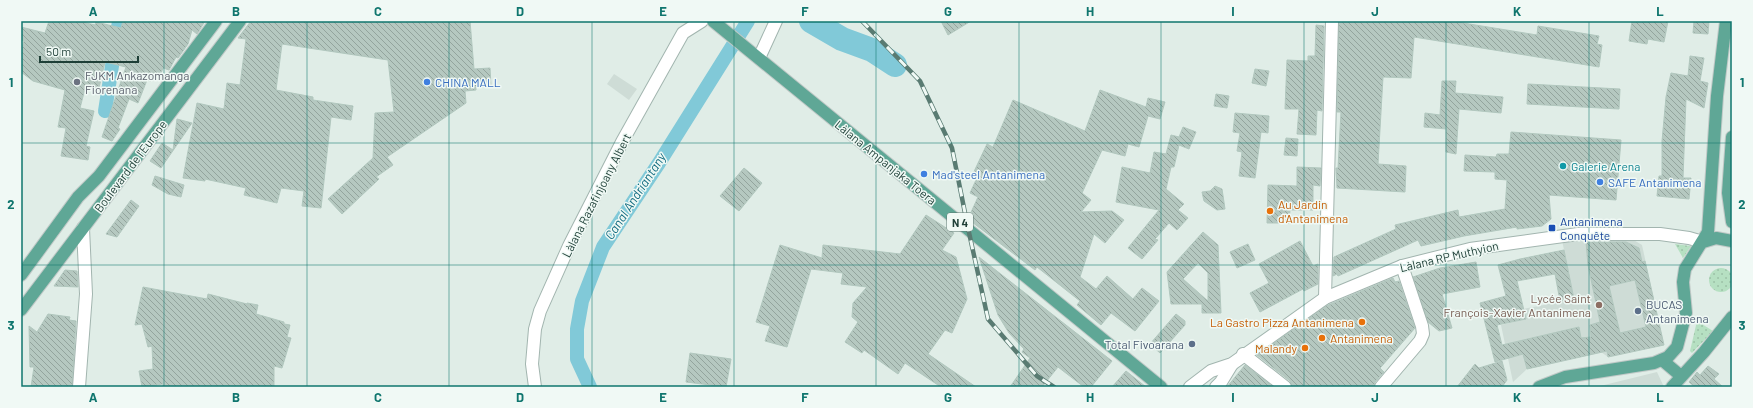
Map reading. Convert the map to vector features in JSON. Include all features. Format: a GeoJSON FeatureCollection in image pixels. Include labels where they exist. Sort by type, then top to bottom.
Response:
{"type":"FeatureCollection","features":[{"type":"Feature","properties":{"kind":"main road","name":"Boulevard de l'Europe"},"geometry":{"type":"LineString","coordinates":[[21,275],[78,197],[100,176],[216,21]]}},
{"type":"Feature","properties":{"kind":"main road","name":"Boulevard de l'Europe"},"geometry":{"type":"LineString","coordinates":[[21,310],[240,21]]}},
{"type":"Feature","properties":{"kind":"main road"},"geometry":{"type":"LineString","coordinates":[[1704,242],[1708,232],[1717,96],[1726,21]]}},
{"type":"Feature","properties":{"kind":"main road","name":"N 4"},"geometry":{"type":"LineString","coordinates":[[716,23],[759,58]]}},
{"type":"Feature","properties":{"kind":"main road","name":"Làlana Ampanjaka Toera"},"geometry":{"type":"LineString","coordinates":[[759,58],[1161,387]]}},
{"type":"Feature","properties":{"kind":"main road"},"geometry":{"type":"LineString","coordinates":[[1732,138],[1728,193],[1732,222]]}},
{"type":"Feature","properties":{"kind":"main road"},"geometry":{"type":"LineString","coordinates":[[1539,387],[1564,377],[1643,366],[1662,360],[1674,352],[1677,347],[1686,313],[1683,282],[1685,269],[1696,249],[1704,242],[1716,238],[1732,241]]}},
{"type":"Feature","properties":{"kind":"main road"},"geometry":{"type":"LineString","coordinates":[[1672,387],[1732,317]]}},
{"type":"Feature","properties":{"kind":"main road"},"geometry":{"type":"LineString","coordinates":[[1662,360],[1681,376]]}},
{"type":"Feature","properties":{"kind":"street","name":"Làlana Razafinjoany Albert"},"geometry":{"type":"LineString","coordinates":[[535,387],[532,380],[532,364],[535,329],[540,311],[566,253],[622,142],[683,34],[702,21]]}},
{"type":"Feature","properties":{"kind":"street"},"geometry":{"type":"LineString","coordinates":[[759,58],[776,21]]}},
{"type":"Feature","properties":{"kind":"street"},"geometry":{"type":"LineString","coordinates":[[1325,298],[1332,21]]}},
{"type":"Feature","properties":{"kind":"street"},"geometry":{"type":"LineString","coordinates":[[79,387],[86,294],[83,228]]}},
{"type":"Feature","properties":{"kind":"street","name":"Làlana RP Muthyion"},"geometry":{"type":"LineString","coordinates":[[1216,387],[1221,382],[1232,364],[1243,354],[1325,298],[1402,266],[1470,249],[1543,237],[1603,233],[1644,233],[1689,238],[1704,242]]}},
{"type":"Feature","properties":{"kind":"street"},"geometry":{"type":"LineString","coordinates":[[1381,387],[1420,341],[1423,334],[1422,326],[1402,266]]}},
{"type":"Feature","properties":{"kind":"street"},"geometry":{"type":"LineString","coordinates":[[1243,354],[1285,387]]}},
{"type":"Feature","properties":{"kind":"street","name":"Làlana RP Muthyion"},"geometry":{"type":"LineString","coordinates":[[1190,387],[1211,371],[1232,364]]}},
{"type":"Feature","properties":{"kind":"shaded area"},"geometry":{"type":"Polygon","coordinates":[[[614,74],[637,89],[629,100],[607,84],[614,74]]]}},
{"type":"Feature","properties":{"kind":"shaded area","name":"Lycée Saint François-Xavier Antanimena"},"geometry":{"type":"Polygon","coordinates":[[[1627,236],[1642,245],[1664,345],[1608,357],[1601,352],[1527,369],[1513,382],[1501,325],[1526,319],[1523,309],[1574,299],[1562,240],[1627,236]]]}},
{"type":"Feature","properties":{"kind":"shaded area"},"geometry":{"type":"Polygon","coordinates":[[[1657,372],[1664,387],[1596,387],[1657,372]]]}},
{"type":"Feature","properties":{"kind":"green space"},"geometry":{"type":"Polygon","coordinates":[[[1675,244],[1691,246],[1683,258],[1675,244]]]}},
{"type":"Feature","properties":{"kind":"green space"},"geometry":{"type":"Polygon","coordinates":[[[1721,268],[1729,272],[1733,280],[1729,288],[1721,292],[1713,288],[1709,280],[1713,272],[1721,268]]]}},
{"type":"Feature","properties":{"kind":"green space"},"geometry":{"type":"Polygon","coordinates":[[[1697,321],[1713,331],[1692,353],[1690,351],[1697,321]]]}},
{"type":"Feature","properties":{"kind":"building"},"geometry":{"type":"Polygon","coordinates":[[[49,21],[78,21],[95,25],[96,22],[121,28],[123,21],[205,21],[197,34],[192,30],[188,44],[178,58],[176,57],[169,70],[163,68],[160,76],[154,74],[151,81],[147,80],[138,103],[129,99],[118,128],[120,129],[112,141],[102,137],[126,67],[105,62],[99,88],[86,85],[80,108],[94,111],[86,146],[90,147],[88,160],[61,156],[66,128],[58,127],[65,90],[33,81],[21,72],[21,52],[24,41],[21,40],[21,27],[45,33],[49,21]]]}},
{"type":"Feature","properties":{"kind":"building"},"geometry":{"type":"Polygon","coordinates":[[[251,21],[470,21],[474,69],[490,68],[491,86],[476,87],[476,90],[465,91],[466,103],[387,157],[393,165],[376,177],[379,179],[342,214],[328,199],[373,158],[375,113],[394,112],[388,60],[282,44],[276,90],[313,97],[313,100],[353,106],[351,120],[331,117],[321,208],[302,206],[304,191],[281,188],[277,203],[244,195],[246,188],[205,179],[205,181],[183,178],[197,103],[224,109],[227,83],[240,85],[246,39],[238,38],[251,21]]]}},
{"type":"Feature","properties":{"kind":"building"},"geometry":{"type":"Polygon","coordinates":[[[941,21],[971,21],[948,35],[941,21]]]}},
{"type":"Feature","properties":{"kind":"building"},"geometry":{"type":"Polygon","coordinates":[[[1339,21],[1451,21],[1537,35],[1538,26],[1599,36],[1597,44],[1602,45],[1599,67],[1414,37],[1411,78],[1383,77],[1378,164],[1406,166],[1405,192],[1337,188],[1336,168],[1338,168],[1341,112],[1337,112],[1339,21]]]}},
{"type":"Feature","properties":{"kind":"building"},"geometry":{"type":"Polygon","coordinates":[[[1632,21],[1668,21],[1664,42],[1648,39],[1647,44],[1629,41],[1632,21]]]}},
{"type":"Feature","properties":{"kind":"building"},"geometry":{"type":"Polygon","coordinates":[[[1694,21],[1709,21],[1708,34],[1693,33],[1694,21]]]}},
{"type":"Feature","properties":{"kind":"building"},"geometry":{"type":"Polygon","coordinates":[[[1316,25],[1324,26],[1322,111],[1317,110],[1316,135],[1297,134],[1299,109],[1285,109],[1287,60],[1308,61],[1308,56],[1315,56],[1316,25]]]}},
{"type":"Feature","properties":{"kind":"building"},"geometry":{"type":"Polygon","coordinates":[[[1690,56],[1704,58],[1700,81],[1708,83],[1704,108],[1686,99],[1683,178],[1691,178],[1689,199],[1657,196],[1659,176],[1662,176],[1662,141],[1666,97],[1671,73],[1688,76],[1690,56]]]}},
{"type":"Feature","properties":{"kind":"building"},"geometry":{"type":"Polygon","coordinates":[[[1255,69],[1269,71],[1266,86],[1252,83],[1255,69]]]}},
{"type":"Feature","properties":{"kind":"building"},"geometry":{"type":"Polygon","coordinates":[[[1442,81],[1456,81],[1455,93],[1503,97],[1501,113],[1459,109],[1456,154],[1446,152],[1446,129],[1424,127],[1425,113],[1440,115],[1442,81]]]}},
{"type":"Feature","properties":{"kind":"building"},"geometry":{"type":"Polygon","coordinates":[[[1528,84],[1620,89],[1619,109],[1527,104],[1528,84]]]}},
{"type":"Feature","properties":{"kind":"building"},"geometry":{"type":"Polygon","coordinates":[[[1100,90],[1146,107],[1148,98],[1165,102],[1160,119],[1148,116],[1139,147],[1128,144],[1125,156],[1102,150],[1082,193],[1091,200],[1081,212],[1112,211],[1124,220],[1105,243],[1094,234],[1080,277],[1096,289],[1107,276],[1133,299],[1142,288],[1159,301],[1135,331],[1111,313],[1101,325],[1077,305],[1080,301],[1037,267],[1035,270],[968,219],[978,197],[970,193],[976,180],[971,178],[987,144],[993,147],[1013,100],[1085,131],[1100,90]]]}},
{"type":"Feature","properties":{"kind":"building"},"geometry":{"type":"Polygon","coordinates":[[[1216,94],[1229,96],[1227,108],[1214,106],[1216,94]]]}},
{"type":"Feature","properties":{"kind":"building"},"geometry":{"type":"Polygon","coordinates":[[[1235,113],[1269,116],[1268,133],[1261,132],[1255,178],[1239,176],[1242,152],[1237,151],[1240,133],[1233,132],[1235,113]]]}},
{"type":"Feature","properties":{"kind":"building"},"geometry":{"type":"Polygon","coordinates":[[[177,119],[192,123],[161,168],[150,161],[162,143],[173,150],[177,119]]]}},
{"type":"Feature","properties":{"kind":"building"},"geometry":{"type":"Polygon","coordinates":[[[1183,127],[1196,132],[1189,149],[1179,145],[1174,167],[1171,167],[1166,189],[1184,204],[1178,210],[1188,218],[1177,230],[1169,223],[1155,239],[1158,240],[1142,259],[1128,248],[1159,210],[1116,202],[1122,167],[1150,173],[1154,152],[1166,154],[1171,135],[1179,137],[1183,127]]]}},
{"type":"Feature","properties":{"kind":"building"},"geometry":{"type":"Polygon","coordinates":[[[1511,132],[1621,140],[1616,200],[1549,195],[1551,219],[1542,226],[1517,229],[1517,227],[1464,236],[1421,246],[1418,240],[1338,276],[1337,274],[1333,276],[1334,257],[1396,229],[1395,225],[1458,210],[1459,217],[1505,209],[1507,180],[1495,179],[1495,172],[1464,171],[1465,155],[1496,157],[1497,154],[1509,154],[1511,132]]]}},
{"type":"Feature","properties":{"kind":"building"},"geometry":{"type":"Polygon","coordinates":[[[1286,138],[1298,139],[1297,156],[1284,155],[1286,138]]]}},
{"type":"Feature","properties":{"kind":"building"},"geometry":{"type":"Polygon","coordinates":[[[1297,167],[1321,168],[1320,186],[1313,185],[1313,210],[1290,210],[1289,223],[1267,223],[1268,185],[1297,186],[1297,167]]]}},
{"type":"Feature","properties":{"kind":"building"},"geometry":{"type":"Polygon","coordinates":[[[744,168],[762,183],[739,211],[720,196],[744,168]]]}},
{"type":"Feature","properties":{"kind":"building"},"geometry":{"type":"Polygon","coordinates":[[[155,176],[184,185],[181,197],[168,194],[152,185],[155,176]]]}},
{"type":"Feature","properties":{"kind":"building"},"geometry":{"type":"Polygon","coordinates":[[[1215,186],[1222,189],[1225,209],[1217,210],[1204,201],[1202,192],[1210,191],[1215,186]]]}},
{"type":"Feature","properties":{"kind":"building"},"geometry":{"type":"Polygon","coordinates":[[[131,200],[139,206],[117,237],[106,234],[131,200]]]}},
{"type":"Feature","properties":{"kind":"building"},"geometry":{"type":"Polygon","coordinates":[[[926,215],[954,233],[942,250],[956,257],[967,299],[952,333],[945,330],[928,354],[976,387],[941,387],[905,363],[898,374],[864,350],[862,353],[845,342],[858,322],[852,317],[853,303],[867,287],[841,284],[843,273],[811,269],[787,347],[765,341],[770,326],[756,322],[780,245],[822,258],[823,245],[900,254],[926,215]]]}},
{"type":"Feature","properties":{"kind":"building"},"geometry":{"type":"Polygon","coordinates":[[[1203,232],[1218,245],[1221,313],[1202,313],[1202,304],[1171,304],[1167,272],[1203,232]],[[1198,263],[1183,279],[1208,301],[1208,273],[1198,263]]]}},
{"type":"Feature","properties":{"kind":"building"},"geometry":{"type":"Polygon","coordinates":[[[1300,241],[1313,266],[1318,264],[1318,284],[1304,291],[1303,289],[1260,312],[1250,293],[1269,283],[1259,264],[1300,241]]]}},
{"type":"Feature","properties":{"kind":"building"},"geometry":{"type":"Polygon","coordinates":[[[1586,242],[1626,242],[1639,248],[1642,262],[1645,261],[1664,345],[1608,357],[1607,351],[1527,369],[1523,354],[1495,362],[1480,303],[1506,296],[1498,265],[1564,250],[1574,299],[1560,301],[1555,274],[1517,281],[1526,319],[1497,325],[1502,345],[1579,327],[1581,338],[1591,337],[1590,325],[1600,322],[1588,265],[1586,242]],[[1635,280],[1609,286],[1620,333],[1646,327],[1635,280]]]}},
{"type":"Feature","properties":{"kind":"building"},"geometry":{"type":"Polygon","coordinates":[[[1248,244],[1255,260],[1237,268],[1230,252],[1248,244]]]}},
{"type":"Feature","properties":{"kind":"building"},"geometry":{"type":"Polygon","coordinates":[[[979,257],[1112,361],[1091,387],[1084,387],[1058,367],[1042,387],[1010,387],[1030,358],[1022,352],[1024,349],[1009,333],[998,315],[979,257]]]}},
{"type":"Feature","properties":{"kind":"building"},"geometry":{"type":"Polygon","coordinates":[[[1476,262],[1480,287],[1442,294],[1452,328],[1439,331],[1428,322],[1413,277],[1440,268],[1476,262]]]}},
{"type":"Feature","properties":{"kind":"building"},"geometry":{"type":"Polygon","coordinates":[[[65,270],[77,271],[78,287],[54,286],[65,270]]]}},
{"type":"Feature","properties":{"kind":"building"},"geometry":{"type":"Polygon","coordinates":[[[1393,278],[1395,282],[1399,281],[1415,328],[1380,368],[1384,372],[1375,382],[1374,387],[1292,387],[1290,381],[1257,355],[1326,306],[1393,278]]]}},
{"type":"Feature","properties":{"kind":"building"},"geometry":{"type":"Polygon","coordinates":[[[143,287],[207,299],[208,294],[247,304],[258,305],[256,314],[290,325],[287,337],[291,338],[282,368],[274,366],[274,387],[163,387],[163,384],[142,387],[139,371],[153,369],[152,346],[148,347],[142,324],[135,325],[143,287]]]}},
{"type":"Feature","properties":{"kind":"building"},"geometry":{"type":"Polygon","coordinates":[[[48,314],[70,317],[69,320],[76,321],[72,387],[31,387],[34,367],[30,367],[29,326],[37,332],[48,314]]]}},
{"type":"Feature","properties":{"kind":"building"},"geometry":{"type":"Polygon","coordinates":[[[1176,314],[1185,321],[1185,325],[1160,353],[1150,344],[1176,314]]]}},
{"type":"Feature","properties":{"kind":"building"},"geometry":{"type":"Polygon","coordinates":[[[690,353],[731,359],[726,387],[686,382],[690,353]]]}},
{"type":"Feature","properties":{"kind":"building"},"geometry":{"type":"Polygon","coordinates":[[[1502,361],[1507,380],[1502,387],[1457,387],[1475,364],[1479,368],[1502,361]]]}},
{"type":"Feature","properties":{"kind":"building"},"geometry":{"type":"Polygon","coordinates":[[[1245,365],[1273,387],[1227,387],[1245,365]]]}},
{"type":"Feature","properties":{"kind":"building"},"geometry":{"type":"Polygon","coordinates":[[[1708,366],[1719,374],[1714,379],[1723,387],[1695,387],[1689,382],[1697,372],[1700,375],[1708,366]]]}},
{"type":"Feature","properties":{"kind":"building"},"geometry":{"type":"Polygon","coordinates":[[[1126,371],[1146,387],[1112,387],[1126,371]]]}},
{"type":"Feature","properties":{"kind":"waterway"},"geometry":{"type":"LineString","coordinates":[[105,111],[119,21]]}},
{"type":"Feature","properties":{"kind":"waterway","name":"Canal Andriantany"},"geometry":{"type":"LineString","coordinates":[[590,387],[577,359],[577,329],[582,301],[603,247],[659,163],[748,21]]}},
{"type":"Feature","properties":{"kind":"waterway"},"geometry":{"type":"LineString","coordinates":[[811,21],[842,39],[872,50],[895,65]]}},
{"type":"Feature","properties":{"kind":"railway"},"geometry":{"type":"LineString","coordinates":[[862,21],[920,81],[952,148],[988,319],[1037,376],[1054,387]]}},
{"type":"Feature","properties":{"kind":"place","name":"FJKM Ankazomanga Fiorenana"},"geometry":{"type":"Point","coordinates":[77,82]}},
{"type":"Feature","properties":{"kind":"place","name":"CHINA MALL"},"geometry":{"type":"Point","coordinates":[427,82]}},
{"type":"Feature","properties":{"kind":"place","name":"Galerie Arena"},"geometry":{"type":"Point","coordinates":[1563,166]}},
{"type":"Feature","properties":{"kind":"place","name":"Mad'steel Antanimena"},"geometry":{"type":"Point","coordinates":[924,174]}},
{"type":"Feature","properties":{"kind":"place","name":"SAFE Antanimena"},"geometry":{"type":"Point","coordinates":[1600,182]}},
{"type":"Feature","properties":{"kind":"place","name":"Au Jardin d'Antanimena"},"geometry":{"type":"Point","coordinates":[1270,211]}},
{"type":"Feature","properties":{"kind":"place","name":"Antanimena Conquête"},"geometry":{"type":"Point","coordinates":[1552,228]}},
{"type":"Feature","properties":{"kind":"place","name":"Lycée Saint François-Xavier Antanimena"},"geometry":{"type":"Point","coordinates":[1599,305]}},
{"type":"Feature","properties":{"kind":"place","name":"BUCAS Antanimena"},"geometry":{"type":"Point","coordinates":[1638,311]}},
{"type":"Feature","properties":{"kind":"place","name":"La Gastro Pizza Antanimena"},"geometry":{"type":"Point","coordinates":[1362,322]}},
{"type":"Feature","properties":{"kind":"place","name":"Antanimena"},"geometry":{"type":"Point","coordinates":[1322,338]}},
{"type":"Feature","properties":{"kind":"place","name":"Total Fivoarana"},"geometry":{"type":"Point","coordinates":[1192,344]}},
{"type":"Feature","properties":{"kind":"place","name":"Malandy"},"geometry":{"type":"Point","coordinates":[1305,348]}}]}
